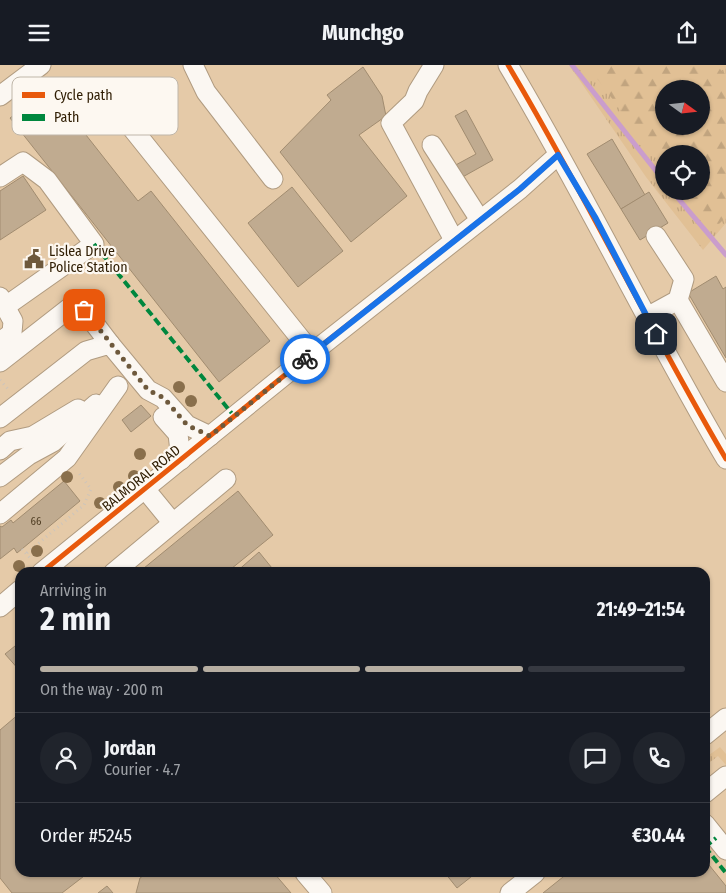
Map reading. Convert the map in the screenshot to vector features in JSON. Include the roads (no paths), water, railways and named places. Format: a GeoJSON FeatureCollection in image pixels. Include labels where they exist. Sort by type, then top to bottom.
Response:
{"type":"FeatureCollection","features":[{"type":"Feature","properties":{"kind":"street"},"geometry":{"type":"LineString","coordinates":[[25,77],[41,65]]}},
{"type":"Feature","properties":{"kind":"street"},"geometry":{"type":"LineString","coordinates":[[193,65],[206,92],[273,179]]}},
{"type":"Feature","properties":{"kind":"street"},"geometry":{"type":"LineString","coordinates":[[434,65],[414,101],[391,123],[454,240]]}},
{"type":"Feature","properties":{"kind":"street"},"geometry":{"type":"LineString","coordinates":[[508,65],[595,217],[647,317],[726,459]]}},
{"type":"Feature","properties":{"kind":"street"},"geometry":{"type":"LineString","coordinates":[[0,96],[12,87]]}},
{"type":"Feature","properties":{"kind":"street"},"geometry":{"type":"LineString","coordinates":[[137,135],[312,353]]}},
{"type":"Feature","properties":{"kind":"street"},"geometry":{"type":"LineString","coordinates":[[432,145],[480,219]]}},
{"type":"Feature","properties":{"kind":"street","name":"BALMORAL ROAD"},"geometry":{"type":"LineString","coordinates":[[47,566],[520,189],[558,155]]}},
{"type":"Feature","properties":{"kind":"street"},"geometry":{"type":"LineString","coordinates":[[0,177],[23,163],[47,180],[94,244],[3,301],[13,321],[12,333],[0,342]]}},
{"type":"Feature","properties":{"kind":"street"},"geometry":{"type":"LineString","coordinates":[[647,317],[678,300],[684,279],[656,236]]}},
{"type":"Feature","properties":{"kind":"street"},"geometry":{"type":"LineString","coordinates":[[678,300],[726,382]]}},
{"type":"Feature","properties":{"kind":"street"},"geometry":{"type":"LineString","coordinates":[[0,362],[73,305],[84,310],[133,374],[148,390],[164,398],[187,425],[210,436]]}},
{"type":"Feature","properties":{"kind":"street"},"geometry":{"type":"LineString","coordinates":[[0,418],[86,351],[110,344]]}},
{"type":"Feature","properties":{"kind":"street"},"geometry":{"type":"LineString","coordinates":[[0,477],[29,455],[53,442],[133,374]]}},
{"type":"Feature","properties":{"kind":"street"},"geometry":{"type":"LineString","coordinates":[[0,450],[10,441],[33,436],[118,386]]}},
{"type":"Feature","properties":{"kind":"street"},"geometry":{"type":"LineString","coordinates":[[0,467],[27,446],[118,386]]}},
{"type":"Feature","properties":{"kind":"street"},"geometry":{"type":"LineString","coordinates":[[0,497],[59,450],[118,386]]}},
{"type":"Feature","properties":{"kind":"street"},"geometry":{"type":"LineString","coordinates":[[0,514],[67,459],[118,386]]}},
{"type":"Feature","properties":{"kind":"street"},"geometry":{"type":"LineString","coordinates":[[148,390],[152,405],[178,434],[181,460]]}},
{"type":"Feature","properties":{"kind":"street"},"geometry":{"type":"LineString","coordinates":[[120,567],[226,479]]}},
{"type":"Feature","properties":{"kind":"street"},"geometry":{"type":"LineString","coordinates":[[145,489],[172,522]]}},
{"type":"Feature","properties":{"kind":"street"},"geometry":{"type":"LineString","coordinates":[[0,607],[15,594]]}},
{"type":"Feature","properties":{"kind":"street"},"geometry":{"type":"LineString","coordinates":[[710,789],[726,776]]}},
{"type":"Feature","properties":{"kind":"street"},"geometry":{"type":"LineString","coordinates":[[308,877],[322,893]]}},
{"type":"Feature","properties":{"kind":"street"},"geometry":{"type":"LineString","coordinates":[[510,893],[531,877]]}},
{"type":"Feature","properties":{"kind":"waterway"},"geometry":{"type":"LineString","coordinates":[[572,65],[655,170]]}},
{"type":"Feature","properties":{"kind":"waterway"},"geometry":{"type":"LineString","coordinates":[[680,200],[726,255]]}},
{"type":"Feature","properties":{"kind":"place","name":"Lislea Drive Police Station"},"geometry":{"type":"Point","coordinates":[34,259]}}]}
